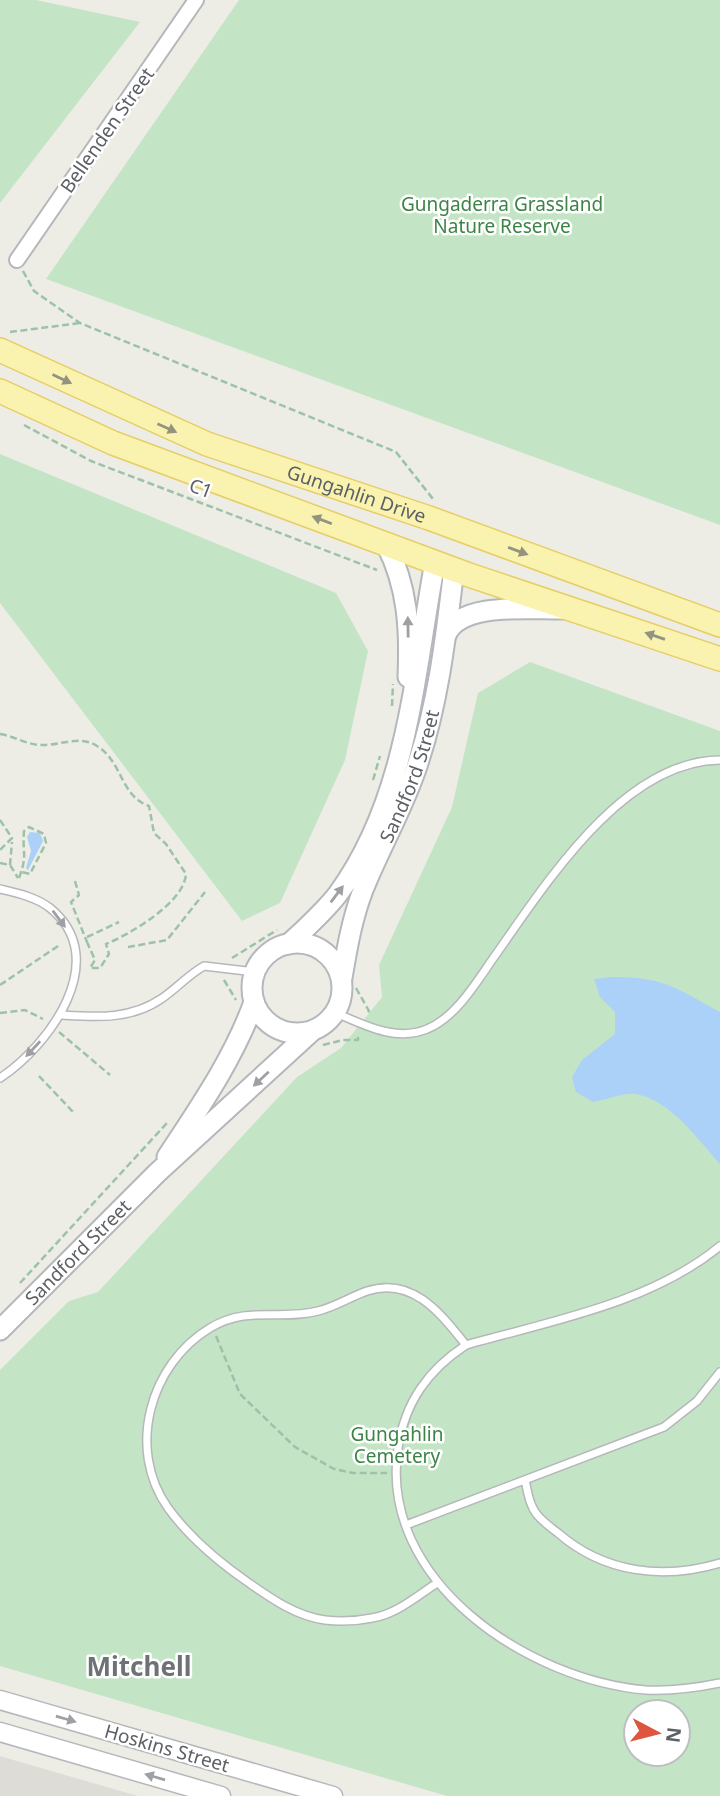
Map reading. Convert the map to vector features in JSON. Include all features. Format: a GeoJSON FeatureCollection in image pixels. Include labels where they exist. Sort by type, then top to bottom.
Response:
{"type":"FeatureCollection","features":[{"type":"Feature","properties":{"kind":"main road","name":"Gungahlin Drive"},"geometry":{"type":"LineString","coordinates":[[0,350],[182,434],[720,625]]}},
{"type":"Feature","properties":{"kind":"main road","name":"Gungahlin Drive"},"geometry":{"type":"LineString","coordinates":[[0,391],[113,443],[445,566],[720,659]]}},
{"type":"Feature","properties":{"kind":"main road"},"geometry":{"type":"LineString","coordinates":[[445,566],[453,528]]}},
{"type":"Feature","properties":{"kind":"main road"},"geometry":{"type":"LineString","coordinates":[[386,544],[400,577],[408,617],[408,695],[402,744]]}},
{"type":"Feature","properties":{"kind":"main road","name":"Sandford Street"},"geometry":{"type":"LineString","coordinates":[[348,981],[347,944],[364,889],[392,831],[418,764],[437,689],[445,639],[445,566]]}},
{"type":"Feature","properties":{"kind":"main road","name":"Sandford Street"},"geometry":{"type":"LineString","coordinates":[[284,936],[317,918],[348,879],[367,845],[402,744],[445,566]]}},
{"type":"Feature","properties":{"kind":"main road"},"geometry":{"type":"LineString","coordinates":[[445,639],[454,622],[471,614],[575,609]]}},
{"type":"Feature","properties":{"kind":"main road"},"geometry":{"type":"LineString","coordinates":[[284,936],[322,950],[348,981],[336,1013],[315,1039],[276,1029],[245,1004],[255,972],[284,936]]}},
{"type":"Feature","properties":{"kind":"main road","name":"Sandford Street"},"geometry":{"type":"LineString","coordinates":[[157,1173],[219,1075],[246,1024],[245,1004]]}},
{"type":"Feature","properties":{"kind":"main road","name":"Sandford Street"},"geometry":{"type":"LineString","coordinates":[[0,1330],[157,1173],[315,1039]]}},
{"type":"Feature","properties":{"kind":"street","name":"Bellenden Street"},"geometry":{"type":"LineString","coordinates":[[17,260],[196,0]]}},
{"type":"Feature","properties":{"kind":"street","name":"Hoskins Street"},"geometry":{"type":"LineString","coordinates":[[0,1700],[333,1796]]}},
{"type":"Feature","properties":{"kind":"street","name":"Hoskins Street"},"geometry":{"type":"LineString","coordinates":[[0,1732],[221,1796]]}},
{"type":"Feature","properties":{"kind":"lane"},"geometry":{"type":"LineString","coordinates":[[336,1013],[395,1033],[428,1029],[441,1020],[472,987],[541,892],[599,824],[639,787],[680,766],[720,760]]}},
{"type":"Feature","properties":{"kind":"lane"},"geometry":{"type":"LineString","coordinates":[[0,889],[22,894],[51,909],[72,941],[73,979],[61,1015],[26,1058],[0,1078]]}},
{"type":"Feature","properties":{"kind":"lane"},"geometry":{"type":"LineString","coordinates":[[61,1015],[114,1017],[130,1013],[161,999],[205,966],[255,972]]}},
{"type":"Feature","properties":{"kind":"lane"},"geometry":{"type":"LineString","coordinates":[[720,1246],[696,1266],[646,1292],[466,1345],[441,1362],[415,1394],[400,1436],[396,1473],[406,1525],[416,1552],[437,1583],[509,1642],[547,1663],[589,1679],[646,1690],[699,1688],[720,1683]]}},
{"type":"Feature","properties":{"kind":"lane"},"geometry":{"type":"LineString","coordinates":[[437,1583],[401,1607],[375,1618],[324,1620],[285,1607],[233,1572],[192,1535],[167,1506],[155,1480],[148,1455],[147,1423],[152,1400],[169,1366],[193,1339],[213,1326],[257,1312],[311,1313],[371,1290],[388,1289],[420,1296],[436,1307],[466,1345]]}},
{"type":"Feature","properties":{"kind":"lane"},"geometry":{"type":"LineString","coordinates":[[406,1525],[664,1427],[697,1401],[720,1372]]}},
{"type":"Feature","properties":{"kind":"lane"},"geometry":{"type":"LineString","coordinates":[[525,1480],[532,1508],[570,1544],[588,1555],[642,1572],[692,1571],[720,1563]]}},
{"type":"Feature","properties":{"kind":"path"},"geometry":{"type":"LineString","coordinates":[[17,260],[34,291],[80,323],[396,452],[435,502]]}},
{"type":"Feature","properties":{"kind":"path"},"geometry":{"type":"LineString","coordinates":[[0,334],[80,323]]}},
{"type":"Feature","properties":{"kind":"path","name":"C1"},"geometry":{"type":"LineString","coordinates":[[23,424],[91,461],[380,572]]}},
{"type":"Feature","properties":{"kind":"path"},"geometry":{"type":"LineString","coordinates":[[390,715],[393,677]]}},
{"type":"Feature","properties":{"kind":"path"},"geometry":{"type":"LineString","coordinates":[[0,734],[37,745],[81,741],[96,745],[124,779],[137,803],[149,806],[154,833],[183,868],[186,880],[161,913],[149,917],[141,928],[125,936]]}},
{"type":"Feature","properties":{"kind":"path"},"geometry":{"type":"LineString","coordinates":[[370,789],[381,752]]}},
{"type":"Feature","properties":{"kind":"path"},"geometry":{"type":"LineString","coordinates":[[0,820],[10,830],[10,842],[14,846],[10,865]]}},
{"type":"Feature","properties":{"kind":"path"},"geometry":{"type":"LineString","coordinates":[[19,878],[27,852],[24,831],[29,827],[44,834],[46,843],[30,874],[21,872]]}},
{"type":"Feature","properties":{"kind":"path"},"geometry":{"type":"LineString","coordinates":[[0,842],[10,842]]}},
{"type":"Feature","properties":{"kind":"path"},"geometry":{"type":"LineString","coordinates":[[0,850],[10,842]]}},
{"type":"Feature","properties":{"kind":"path"},"geometry":{"type":"LineString","coordinates":[[0,863],[10,865],[19,878],[22,894]]}},
{"type":"Feature","properties":{"kind":"path"},"geometry":{"type":"LineString","coordinates":[[75,881],[79,894],[71,902],[87,940],[119,922]]}},
{"type":"Feature","properties":{"kind":"path"},"geometry":{"type":"LineString","coordinates":[[128,947],[167,940],[205,892]]}},
{"type":"Feature","properties":{"kind":"path"},"geometry":{"type":"LineString","coordinates":[[233,957],[284,936]]}},
{"type":"Feature","properties":{"kind":"path"},"geometry":{"type":"LineString","coordinates":[[315,1039],[358,1041],[369,1011],[348,981]]}},
{"type":"Feature","properties":{"kind":"path"},"geometry":{"type":"LineString","coordinates":[[225,986],[245,1004]]}},
{"type":"Feature","properties":{"kind":"path"},"geometry":{"type":"LineString","coordinates":[[39,1076],[75,1114]]}},
{"type":"Feature","properties":{"kind":"path"},"geometry":{"type":"LineString","coordinates":[[19,1285],[143,1152],[174,1114]]}},
{"type":"Feature","properties":{"kind":"path"},"geometry":{"type":"LineString","coordinates":[[213,1326],[225,1364],[240,1394],[295,1447],[334,1469],[353,1473],[396,1473]]}},
{"type":"Feature","properties":{"kind":"shaded area"},"geometry":{"type":"Polygon","coordinates":[[[0,1756],[3,1757],[138,1796],[0,1796],[0,1756]]]}},
{"type":"Feature","properties":{"kind":"green space"},"geometry":{"type":"Polygon","coordinates":[[[0,0],[36,0],[140,22],[0,203],[0,0]]]}},
{"type":"Feature","properties":{"kind":"green space","name":"Gungaderra Grassland Nature Reserve"},"geometry":{"type":"Polygon","coordinates":[[[239,0],[720,0],[720,525],[46,279],[239,0]]]}},
{"type":"Feature","properties":{"kind":"green space"},"geometry":{"type":"Polygon","coordinates":[[[0,454],[336,593],[368,651],[345,760],[280,903],[242,921],[0,603],[0,454]]]}},
{"type":"Feature","properties":{"kind":"green space","name":"Gungahlin Cemetery"},"geometry":{"type":"Polygon","coordinates":[[[530,662],[720,731],[720,1796],[447,1796],[0,1666],[0,1370],[69,1301],[98,1292],[297,1077],[341,1048],[382,997],[379,965],[452,807],[478,693],[530,662]]]}},
{"type":"Feature","properties":{"kind":"water"},"geometry":{"type":"Polygon","coordinates":[[[30,832],[40,833],[43,841],[28,870],[26,868],[31,851],[27,837],[30,832]]]}},
{"type":"Feature","properties":{"kind":"water"},"geometry":{"type":"Polygon","coordinates":[[[610,977],[657,981],[720,1012],[720,1164],[683,1122],[649,1098],[631,1094],[593,1102],[576,1092],[572,1077],[582,1060],[615,1034],[615,1012],[600,997],[594,979],[610,977]]]}},
{"type":"Feature","properties":{"kind":"district","name":"Mitchell"},"geometry":{"type":"Point","coordinates":[139,1667]}}]}
